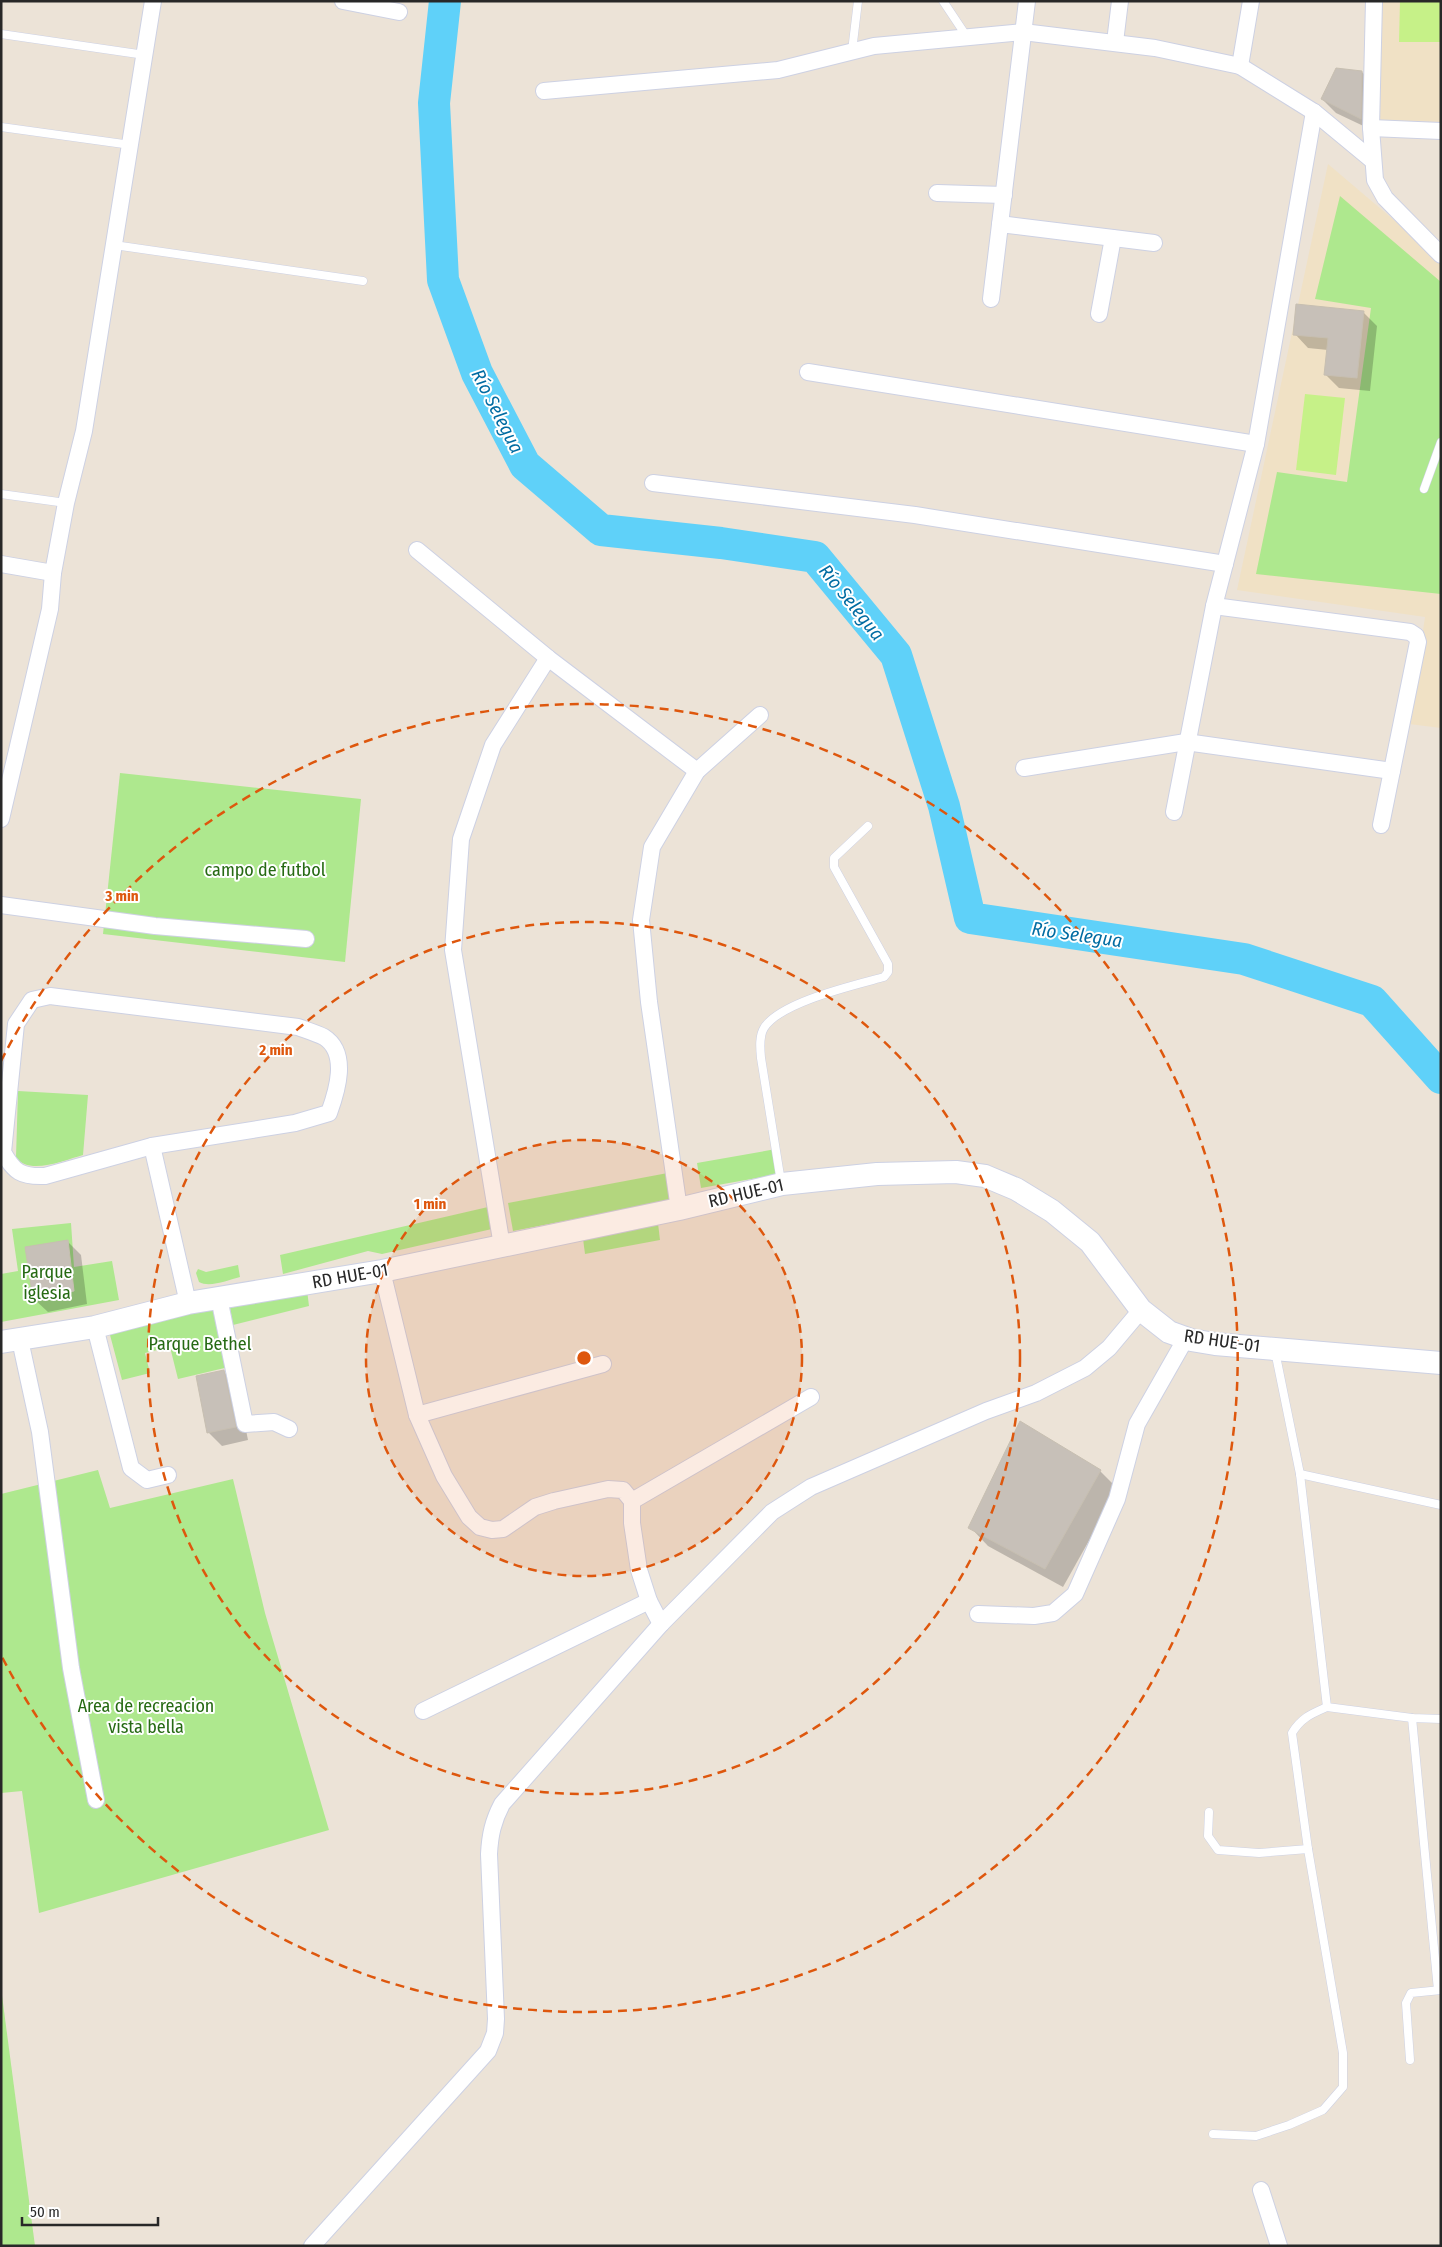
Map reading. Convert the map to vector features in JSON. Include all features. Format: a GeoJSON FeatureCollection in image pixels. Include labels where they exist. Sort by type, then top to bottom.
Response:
{"type":"FeatureCollection","features":[{"type":"Feature","properties":{"kind":"street"},"geometry":{"type":"LineString","coordinates":[[1,819],[50,609],[53,573],[66,503],[84,431],[153,1]]}},
{"type":"Feature","properties":{"kind":"street"},"geometry":{"type":"LineString","coordinates":[[343,1],[400,12]]}},
{"type":"Feature","properties":{"kind":"street"},"geometry":{"type":"LineString","coordinates":[[991,299],[1027,1]]}},
{"type":"Feature","properties":{"kind":"street"},"geometry":{"type":"LineString","coordinates":[[1115,42],[1120,1]]}},
{"type":"Feature","properties":{"kind":"street"},"geometry":{"type":"LineString","coordinates":[[1240,66],[1251,1]]}},
{"type":"Feature","properties":{"kind":"street"},"geometry":{"type":"LineString","coordinates":[[1374,1],[1371,128],[1375,180],[1386,198],[1441,255]]}},
{"type":"Feature","properties":{"kind":"street"},"geometry":{"type":"LineString","coordinates":[[544,91],[778,70],[874,46],[1024,32],[1155,48],[1240,66],[1314,112],[1372,160]]}},
{"type":"Feature","properties":{"kind":"street"},"geometry":{"type":"LineString","coordinates":[[1174,812],[1186,742],[1214,606],[1256,444],[1314,112]]}},
{"type":"Feature","properties":{"kind":"street"},"geometry":{"type":"LineString","coordinates":[[1371,128],[1441,131]]}},
{"type":"Feature","properties":{"kind":"street"},"geometry":{"type":"LineString","coordinates":[[937,194],[1004,195]]}},
{"type":"Feature","properties":{"kind":"street"},"geometry":{"type":"LineString","coordinates":[[1000,224],[1154,243]]}},
{"type":"Feature","properties":{"kind":"street"},"geometry":{"type":"LineString","coordinates":[[1099,314],[1113,238]]}},
{"type":"Feature","properties":{"kind":"street"},"geometry":{"type":"LineString","coordinates":[[808,372],[1256,444]]}},
{"type":"Feature","properties":{"kind":"street"},"geometry":{"type":"LineString","coordinates":[[653,483],[915,515],[1225,564]]}},
{"type":"Feature","properties":{"kind":"street"},"geometry":{"type":"LineString","coordinates":[[417,550],[548,658],[697,771]]}},
{"type":"Feature","properties":{"kind":"street"},"geometry":{"type":"LineString","coordinates":[[1,564],[53,573]]}},
{"type":"Feature","properties":{"kind":"street"},"geometry":{"type":"LineString","coordinates":[[1214,606],[1410,632],[1416,636],[1418,642],[1381,825]]}},
{"type":"Feature","properties":{"kind":"street"},"geometry":{"type":"LineString","coordinates":[[502,1246],[453,950],[461,839],[493,745],[548,658]]}},
{"type":"Feature","properties":{"kind":"street"},"geometry":{"type":"LineString","coordinates":[[679,1209],[649,1002],[641,920],[652,847],[697,771],[760,715]]}},
{"type":"Feature","properties":{"kind":"street"},"geometry":{"type":"LineString","coordinates":[[1024,768],[1186,742],[1392,771]]}},
{"type":"Feature","properties":{"kind":"street"},"geometry":{"type":"LineString","coordinates":[[1,905],[155,926],[306,939]]}},
{"type":"Feature","properties":{"kind":"street"},"geometry":{"type":"LineString","coordinates":[[50,996],[298,1026],[325,1038],[337,1053],[339,1085],[329,1113],[295,1122],[152,1146],[44,1176],[29,1176],[12,1168],[3,1152],[16,1024],[32,1000],[50,996]]}},
{"type":"Feature","properties":{"kind":"street"},"geometry":{"type":"LineString","coordinates":[[152,1146],[188,1303]]}},
{"type":"Feature","properties":{"kind":"street","name":"RD HUE-01"},"geometry":{"type":"LineString","coordinates":[[11,1341],[95,1327],[188,1303],[382,1271],[679,1209],[782,1184],[878,1174],[956,1172],[985,1176],[1016,1189],[1052,1211],[1090,1242],[1141,1310],[1169,1332],[1186,1338],[1215,1344],[1441,1362]]}},
{"type":"Feature","properties":{"kind":"street"},"geometry":{"type":"LineString","coordinates":[[382,1271],[417,1415],[444,1476],[469,1517],[480,1527],[492,1530],[504,1529],[535,1508],[608,1489],[623,1490],[632,1501],[632,1523],[639,1570],[649,1601],[661,1624]]}},
{"type":"Feature","properties":{"kind":"street"},"geometry":{"type":"LineString","coordinates":[[220,1298],[245,1424],[274,1422],[289,1429]]}},
{"type":"Feature","properties":{"kind":"street"},"geometry":{"type":"LineString","coordinates":[[312,2246],[488,2051],[496,2019],[489,1854],[490,1831],[495,1817],[502,1804],[661,1624],[772,1512],[811,1487],[986,1411],[1036,1393],[1085,1368],[1109,1348],[1141,1310]]}},
{"type":"Feature","properties":{"kind":"street"},"geometry":{"type":"LineString","coordinates":[[95,1327],[130,1468],[147,1480],[168,1475]]}},
{"type":"Feature","properties":{"kind":"street"},"geometry":{"type":"LineString","coordinates":[[978,1614],[1034,1616],[1053,1613],[1075,1594],[1117,1499],[1137,1424],[1186,1338]]}},
{"type":"Feature","properties":{"kind":"street"},"geometry":{"type":"LineString","coordinates":[[11,1341],[40,1432],[72,1668],[96,1800]]}},
{"type":"Feature","properties":{"kind":"street"},"geometry":{"type":"LineString","coordinates":[[417,1415],[603,1364]]}},
{"type":"Feature","properties":{"kind":"street"},"geometry":{"type":"LineString","coordinates":[[632,1501],[811,1397]]}},
{"type":"Feature","properties":{"kind":"street"},"geometry":{"type":"LineString","coordinates":[[423,1710],[649,1601]]}},
{"type":"Feature","properties":{"kind":"street"},"geometry":{"type":"LineString","coordinates":[[1261,2190],[1279,2246]]}},
{"type":"Feature","properties":{"kind":"lane"},"geometry":{"type":"LineString","coordinates":[[852,52],[858,1]]}},
{"type":"Feature","properties":{"kind":"lane"},"geometry":{"type":"LineString","coordinates":[[943,1],[967,36]]}},
{"type":"Feature","properties":{"kind":"lane"},"geometry":{"type":"LineString","coordinates":[[1,34],[145,55]]}},
{"type":"Feature","properties":{"kind":"lane"},"geometry":{"type":"LineString","coordinates":[[1,127],[130,145]]}},
{"type":"Feature","properties":{"kind":"lane"},"geometry":{"type":"LineString","coordinates":[[114,245],[363,281]]}},
{"type":"Feature","properties":{"kind":"lane"},"geometry":{"type":"LineString","coordinates":[[1424,489],[1441,442]]}},
{"type":"Feature","properties":{"kind":"lane"},"geometry":{"type":"LineString","coordinates":[[1,494],[66,503]]}},
{"type":"Feature","properties":{"kind":"lane"},"geometry":{"type":"LineString","coordinates":[[782,1184],[760,1045],[764,1028],[774,1017],[818,995],[884,977],[888,972],[888,964],[834,867],[834,858],[868,826]]}},
{"type":"Feature","properties":{"kind":"lane"},"geometry":{"type":"LineString","coordinates":[[1275,1349],[1300,1474],[1327,1708]]}},
{"type":"Feature","properties":{"kind":"lane"},"geometry":{"type":"LineString","coordinates":[[1300,1474],[1441,1505]]}},
{"type":"Feature","properties":{"kind":"lane"},"geometry":{"type":"LineString","coordinates":[[1214,2134],[1256,2136],[1289,2125],[1323,2110],[1343,2087],[1343,2053],[1308,1849],[1292,1734],[1298,1722],[1305,1716],[1327,1708],[1412,1718],[1441,1719]]}},
{"type":"Feature","properties":{"kind":"lane"},"geometry":{"type":"LineString","coordinates":[[1410,2060],[1406,2003],[1411,1993],[1439,1990],[1412,1718]]}},
{"type":"Feature","properties":{"kind":"lane"},"geometry":{"type":"LineString","coordinates":[[1208,1812],[1208,1836],[1218,1850],[1259,1853],[1308,1849]]}},
{"type":"Feature","properties":{"kind":"shaded area"},"geometry":{"type":"Polygon","coordinates":[[[1382,1],[1441,1],[1441,122],[1380,120],[1382,1]]]}},
{"type":"Feature","properties":{"kind":"shaded area"},"geometry":{"type":"Polygon","coordinates":[[[1328,164],[1441,260],[1441,728],[1409,724],[1425,617],[1237,590],[1328,164]]]}},
{"type":"Feature","properties":{"kind":"green space"},"geometry":{"type":"Polygon","coordinates":[[[1400,1],[1441,1],[1441,42],[1399,42],[1400,1]]]}},
{"type":"Feature","properties":{"kind":"green space"},"geometry":{"type":"Polygon","coordinates":[[[1340,196],[1441,282],[1441,594],[1256,574],[1277,472],[1347,482],[1371,308],[1315,299],[1340,196]]]}},
{"type":"Feature","properties":{"kind":"green space"},"geometry":{"type":"Polygon","coordinates":[[[1305,394],[1345,398],[1336,475],[1296,470],[1305,394]]]}},
{"type":"Feature","properties":{"kind":"green space","name":"campo de futbol"},"geometry":{"type":"Polygon","coordinates":[[[120,773],[361,799],[345,962],[103,934],[120,773]]]}},
{"type":"Feature","properties":{"kind":"green space"},"geometry":{"type":"Polygon","coordinates":[[[18,1091],[88,1095],[83,1155],[47,1165],[38,1166],[22,1163],[16,1157],[18,1091]]]}},
{"type":"Feature","properties":{"kind":"green space"},"geometry":{"type":"Polygon","coordinates":[[[776,1149],[780,1174],[701,1188],[697,1163],[776,1149]]]}},
{"type":"Feature","properties":{"kind":"green space"},"geometry":{"type":"Polygon","coordinates":[[[673,1172],[678,1199],[513,1231],[508,1203],[673,1172]]]}},
{"type":"Feature","properties":{"kind":"green space"},"geometry":{"type":"Polygon","coordinates":[[[488,1207],[492,1229],[382,1254],[368,1251],[283,1274],[280,1255],[488,1207]]]}},
{"type":"Feature","properties":{"kind":"green space"},"geometry":{"type":"Polygon","coordinates":[[[657,1215],[660,1240],[585,1254],[582,1231],[657,1215]]]}},
{"type":"Feature","properties":{"kind":"green space","name":"Parque iglesia"},"geometry":{"type":"Polygon","coordinates":[[[71,1223],[74,1267],[112,1261],[119,1300],[1,1322],[1,1274],[18,1271],[12,1229],[71,1223]]]}},
{"type":"Feature","properties":{"kind":"green space"},"geometry":{"type":"Polygon","coordinates":[[[238,1265],[240,1277],[219,1283],[203,1284],[199,1282],[196,1273],[198,1269],[206,1272],[238,1265]]]}},
{"type":"Feature","properties":{"kind":"green space"},"geometry":{"type":"Polygon","coordinates":[[[307,1290],[309,1306],[233,1325],[230,1308],[307,1290]]]}},
{"type":"Feature","properties":{"kind":"green space","name":"Parque Bethel"},"geometry":{"type":"Polygon","coordinates":[[[221,1307],[233,1366],[178,1379],[170,1347],[145,1353],[150,1373],[122,1380],[110,1335],[161,1320],[221,1307]]]}},
{"type":"Feature","properties":{"kind":"green space","name":"Area de recreacion vista bella"},"geometry":{"type":"Polygon","coordinates":[[[98,1470],[110,1508],[233,1479],[265,1613],[329,1830],[39,1913],[22,1791],[1,1793],[1,1494],[98,1470]]]}},
{"type":"Feature","properties":{"kind":"green space"},"geometry":{"type":"Polygon","coordinates":[[[1,1988],[35,2246],[1,2246],[1,1988]]]}},
{"type":"Feature","properties":{"kind":"building"},"geometry":{"type":"Polygon","coordinates":[[[1336,68],[1362,71],[1361,119],[1321,99],[1336,68]]]}},
{"type":"Feature","properties":{"kind":"building"},"geometry":{"type":"Polygon","coordinates":[[[1296,304],[1364,311],[1357,378],[1324,375],[1328,338],[1293,335],[1296,304]]]}},
{"type":"Feature","properties":{"kind":"building"},"geometry":{"type":"Polygon","coordinates":[[[68,1240],[74,1291],[33,1299],[25,1247],[68,1240]]]}},
{"type":"Feature","properties":{"kind":"building"},"geometry":{"type":"Polygon","coordinates":[[[224,1370],[236,1427],[207,1433],[196,1376],[224,1370]]]}},
{"type":"Feature","properties":{"kind":"building"},"geometry":{"type":"Polygon","coordinates":[[[1020,1421],[1101,1470],[1045,1569],[968,1528],[1020,1421]]]}},
{"type":"Feature","properties":{"kind":"waterway","name":"Río Selegua"},"geometry":{"type":"LineString","coordinates":[[445,1],[434,103],[443,280],[477,373],[525,465],[601,530],[721,543],[815,557],[896,655],[944,806],[970,918],[1244,959],[1372,1001],[1441,1078]]}}]}
